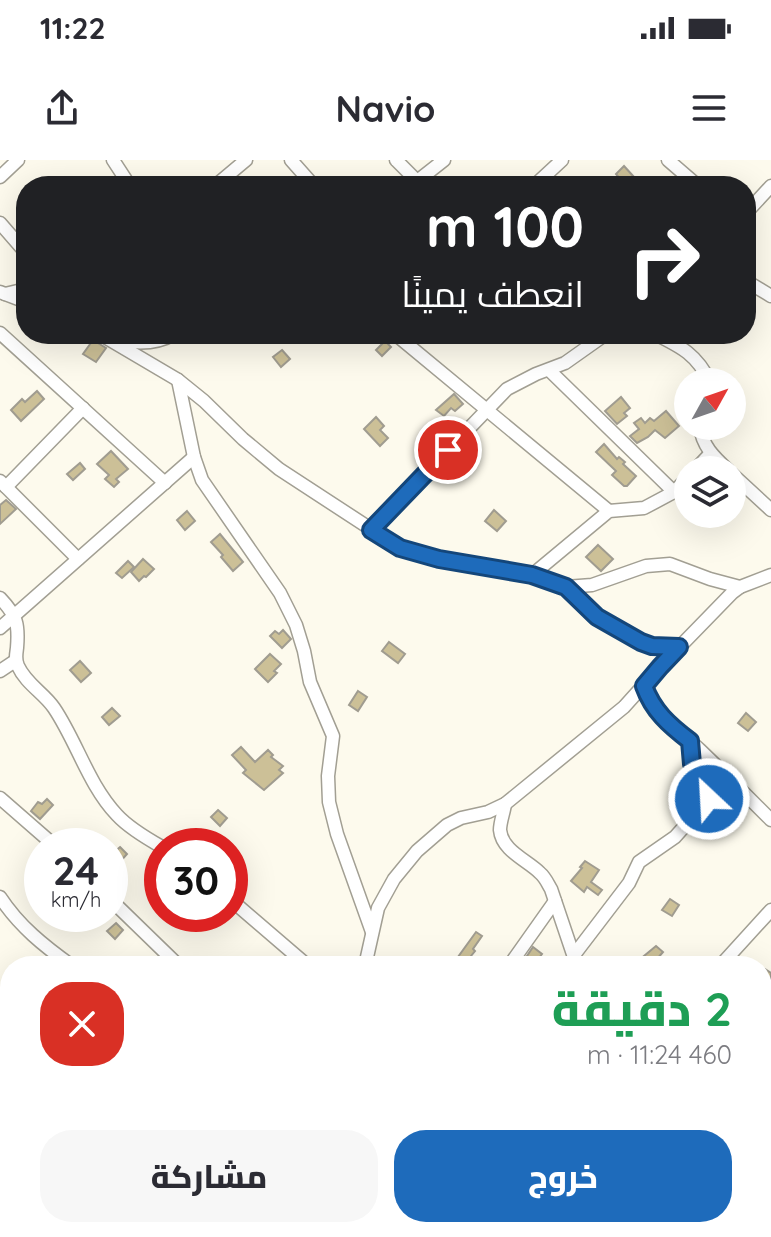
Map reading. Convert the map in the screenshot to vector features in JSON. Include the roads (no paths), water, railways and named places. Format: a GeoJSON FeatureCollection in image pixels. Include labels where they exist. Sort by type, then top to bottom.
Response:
{"type":"FeatureCollection","features":[{"type":"Feature","properties":{"kind":"street"},"geometry":{"type":"LineString","coordinates":[[0,177],[18,160]]}},
{"type":"Feature","properties":{"kind":"street"},"geometry":{"type":"LineString","coordinates":[[227,176],[246,160]]}},
{"type":"Feature","properties":{"kind":"street"},"geometry":{"type":"LineString","coordinates":[[291,160],[305,176]]}},
{"type":"Feature","properties":{"kind":"street"},"geometry":{"type":"LineString","coordinates":[[396,160],[409,176]]}},
{"type":"Feature","properties":{"kind":"street"},"geometry":{"type":"LineString","coordinates":[[427,176],[444,160]]}},
{"type":"Feature","properties":{"kind":"street"},"geometry":{"type":"LineString","coordinates":[[545,176],[562,160]]}},
{"type":"Feature","properties":{"kind":"street"},"geometry":{"type":"LineString","coordinates":[[668,160],[686,176]]}},
{"type":"Feature","properties":{"kind":"street"},"geometry":{"type":"LineString","coordinates":[[756,202],[771,186]]}},
{"type":"Feature","properties":{"kind":"street"},"geometry":{"type":"LineString","coordinates":[[0,223],[16,241]]}},
{"type":"Feature","properties":{"kind":"street"},"geometry":{"type":"LineString","coordinates":[[0,333],[165,483]]}},
{"type":"Feature","properties":{"kind":"street"},"geometry":{"type":"LineString","coordinates":[[119,344],[178,380],[279,469],[400,548],[439,559],[532,575],[566,587],[592,585],[646,566],[670,564],[740,587]]}},
{"type":"Feature","properties":{"kind":"street"},"geometry":{"type":"LineString","coordinates":[[407,344],[609,511]]}},
{"type":"Feature","properties":{"kind":"street"},"geometry":{"type":"LineString","coordinates":[[371,530],[507,389],[565,363],[592,344]]}},
{"type":"Feature","properties":{"kind":"street"},"geometry":{"type":"LineString","coordinates":[[676,344],[703,368]]}},
{"type":"Feature","properties":{"kind":"street"},"geometry":{"type":"LineString","coordinates":[[532,575],[609,511],[644,508],[674,492],[549,370]]}},
{"type":"Feature","properties":{"kind":"street"},"geometry":{"type":"LineString","coordinates":[[178,380],[194,457],[202,480],[280,593],[296,625],[310,682],[333,736],[328,776],[329,802],[337,834],[372,932]]}},
{"type":"Feature","properties":{"kind":"street"},"geometry":{"type":"LineString","coordinates":[[78,559],[3,484],[83,408]]}},
{"type":"Feature","properties":{"kind":"street"},"geometry":{"type":"LineString","coordinates":[[702,440],[710,454]]}},
{"type":"Feature","properties":{"kind":"street"},"geometry":{"type":"LineString","coordinates":[[0,628],[194,457]]}},
{"type":"Feature","properties":{"kind":"street"},"geometry":{"type":"LineString","coordinates":[[746,487],[771,510]]}},
{"type":"Feature","properties":{"kind":"street"},"geometry":{"type":"LineString","coordinates":[[367,956],[378,908],[394,879],[417,851],[447,825],[505,804],[624,707],[725,599],[740,587],[770,576]]}},
{"type":"Feature","properties":{"kind":"street"},"geometry":{"type":"LineString","coordinates":[[566,587],[597,617],[641,642],[652,646],[679,647]]}},
{"type":"Feature","properties":{"kind":"street"},"geometry":{"type":"LineString","coordinates":[[0,598],[15,615],[18,627],[15,661],[19,670],[52,705],[86,768],[117,816],[144,836]]}},
{"type":"Feature","properties":{"kind":"street"},"geometry":{"type":"LineString","coordinates":[[0,671],[15,661]]}},
{"type":"Feature","properties":{"kind":"street"},"geometry":{"type":"LineString","coordinates":[[644,686],[650,702],[662,717],[771,820]]}},
{"type":"Feature","properties":{"kind":"street"},"geometry":{"type":"LineString","coordinates":[[579,956],[629,883],[639,862],[675,837],[707,801],[708,796],[692,764],[690,741]]}},
{"type":"Feature","properties":{"kind":"street"},"geometry":{"type":"LineString","coordinates":[[0,798],[34,828]]}},
{"type":"Feature","properties":{"kind":"street"},"geometry":{"type":"LineString","coordinates":[[505,804],[501,825],[503,839],[520,858],[540,873],[551,889],[575,956]]}},
{"type":"Feature","properties":{"kind":"street"},"geometry":{"type":"LineString","coordinates":[[0,897],[12,915],[59,956]]}},
{"type":"Feature","properties":{"kind":"street"},"geometry":{"type":"LineString","coordinates":[[516,956],[555,901]]}},
{"type":"Feature","properties":{"kind":"street"},"geometry":{"type":"LineString","coordinates":[[729,956],[771,910]]}},
{"type":"Feature","properties":{"kind":"street"},"geometry":{"type":"LineString","coordinates":[[248,914],[296,956]]}},
{"type":"Feature","properties":{"kind":"street"},"geometry":{"type":"LineString","coordinates":[[128,916],[169,956]]}}]}
